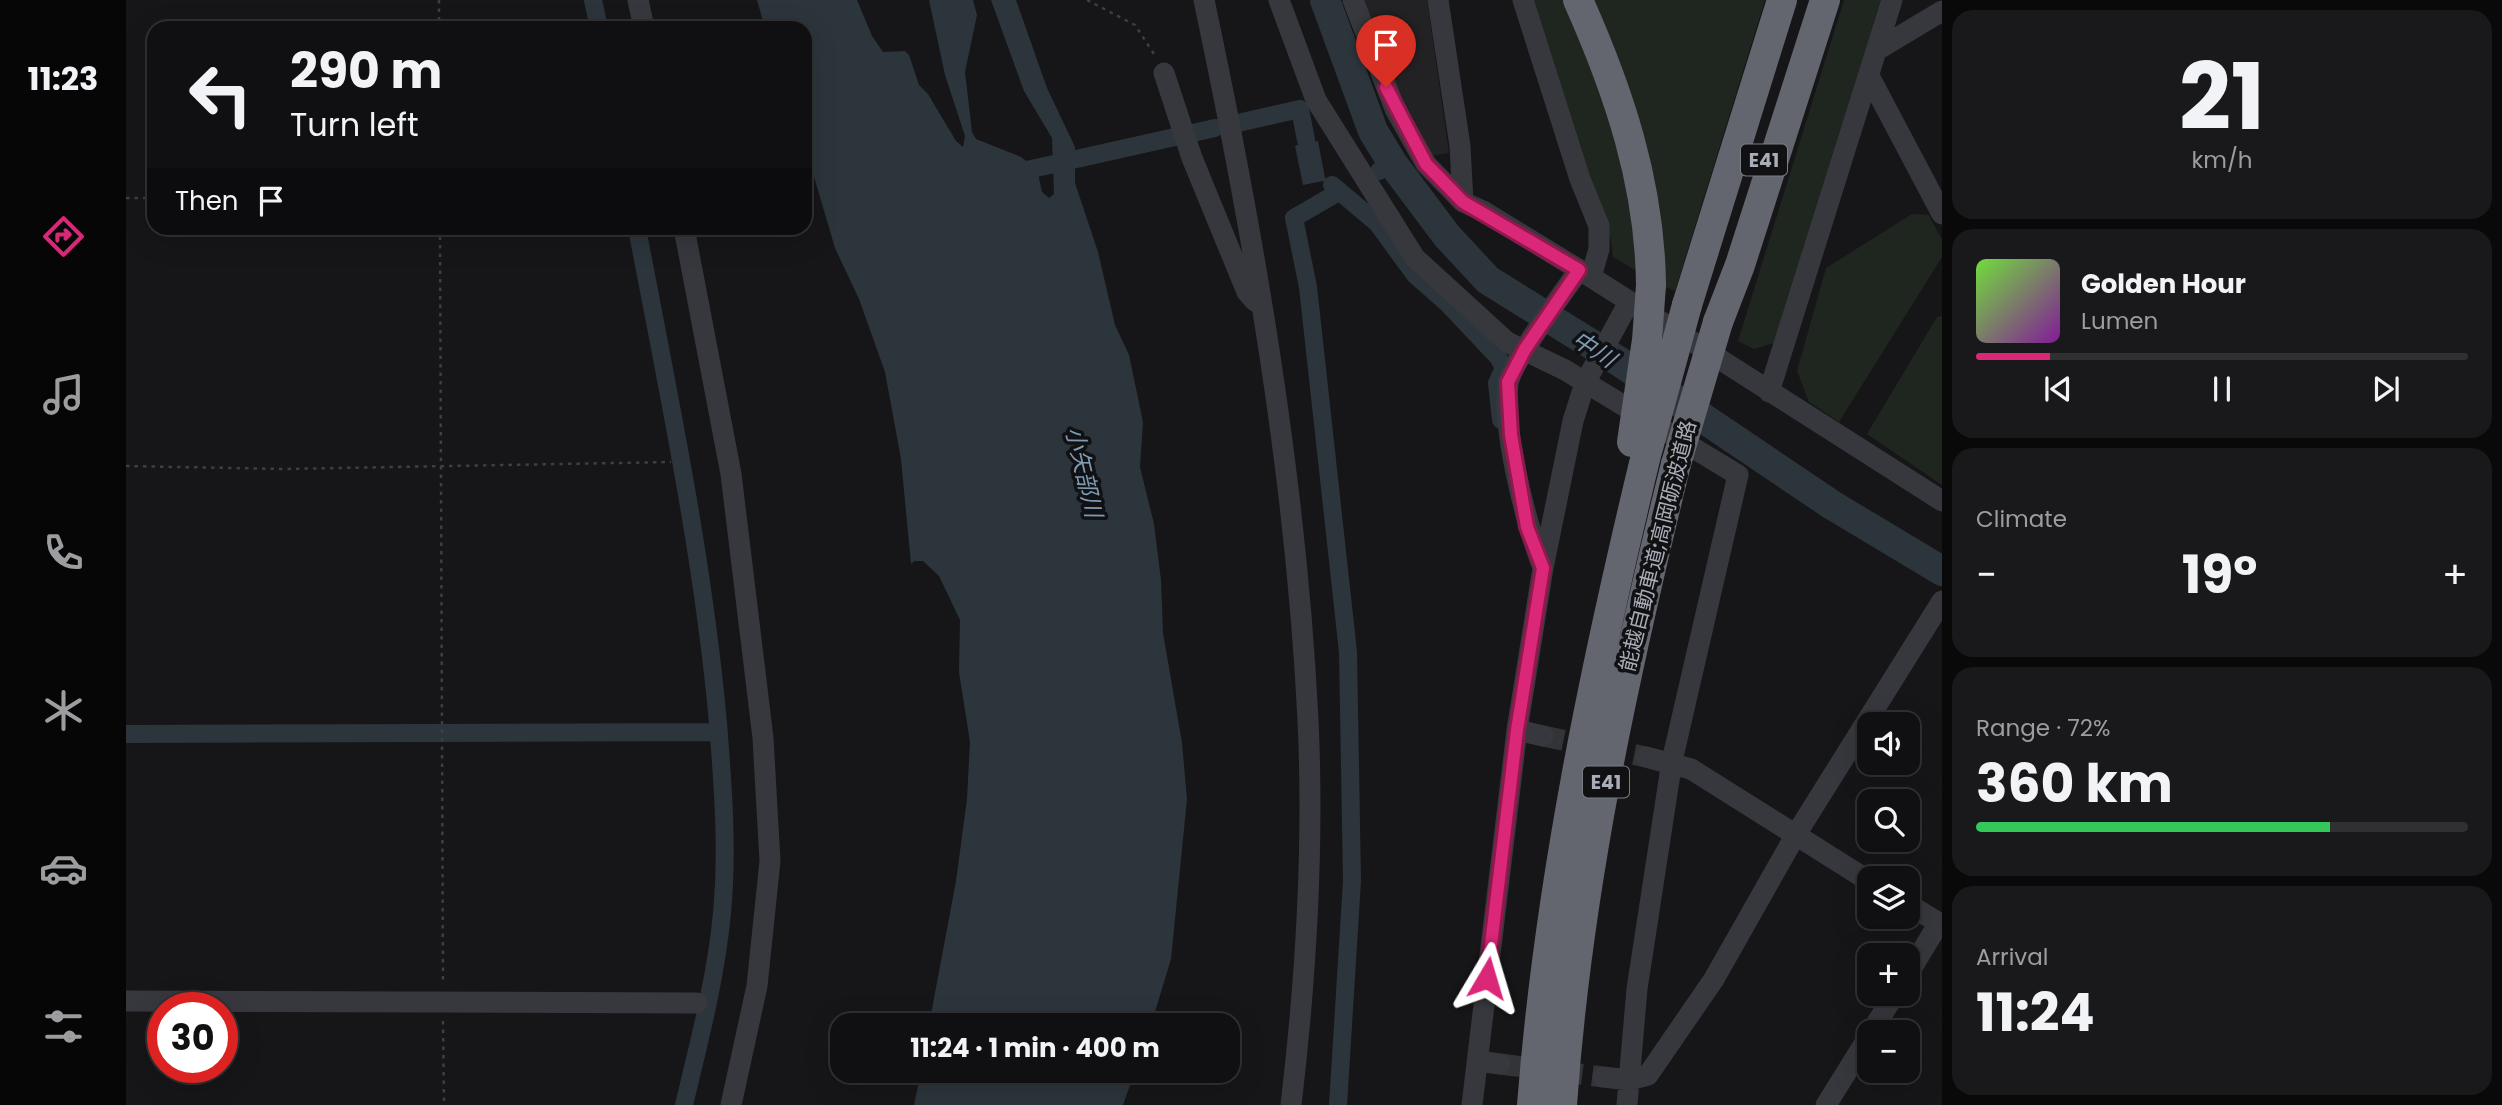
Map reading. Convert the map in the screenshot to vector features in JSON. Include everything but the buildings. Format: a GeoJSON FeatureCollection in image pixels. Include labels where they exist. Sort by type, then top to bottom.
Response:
{"type":"FeatureCollection","features":[{"type":"Feature","properties":{"kind":"highway"},"geometry":{"type":"LineString","coordinates":[[1532,1105],[1598,614],[1640,447],[1647,340],[1640,294],[1648,224],[1633,145],[1621,103],[1578,0]]}},
{"type":"Feature","properties":{"kind":"highway","name":"能越自動車道;高岡砺波道路"},"geometry":{"type":"LineString","coordinates":[[1640,447],[1782,0]]}},
{"type":"Feature","properties":{"kind":"highway","name":"能越自動車道;高岡砺波道路"},"geometry":{"type":"LineString","coordinates":[[1562,1105],[1577,965],[1624,685],[1676,464],[1814,0]]}},
{"type":"Feature","properties":{"kind":"highway"},"geometry":{"type":"LineString","coordinates":[[1717,322],[1740,265],[1825,0]]}},
{"type":"Feature","properties":{"kind":"street"},"geometry":{"type":"LineString","coordinates":[[638,0],[642,21]]}},
{"type":"Feature","properties":{"kind":"street"},"geometry":{"type":"LineString","coordinates":[[1204,0],[1228,113],[1261,308],[1289,505],[1308,720],[1304,983],[1291,1105]]}},
{"type":"Feature","properties":{"kind":"street"},"geometry":{"type":"LineString","coordinates":[[1279,0],[1316,100],[1415,258],[1507,342],[1530,343],[1738,475],[1672,761],[1637,989],[1627,1105]]}},
{"type":"Feature","properties":{"kind":"street"},"geometry":{"type":"LineString","coordinates":[[1353,0],[1395,109],[1426,164],[1463,202],[1585,274],[1640,294],[1769,392],[1942,501]]}},
{"type":"Feature","properties":{"kind":"street"},"geometry":{"type":"LineString","coordinates":[[1438,0],[1460,146],[1463,202]]}},
{"type":"Feature","properties":{"kind":"street"},"geometry":{"type":"LineString","coordinates":[[1523,0],[1580,179],[1599,226],[1599,249],[1585,274],[1554,306],[1508,382],[1511,435],[1527,527],[1543,568]]}},
{"type":"Feature","properties":{"kind":"street"},"geometry":{"type":"LineString","coordinates":[[1769,392],[1892,0]]}},
{"type":"Feature","properties":{"kind":"street"},"geometry":{"type":"LineString","coordinates":[[1877,50],[1942,11]]}},
{"type":"Feature","properties":{"kind":"street"},"geometry":{"type":"LineString","coordinates":[[1164,73],[1192,158],[1247,292],[1261,308]]}},
{"type":"Feature","properties":{"kind":"street"},"geometry":{"type":"LineString","coordinates":[[1869,76],[1942,214]]}},
{"type":"Feature","properties":{"kind":"street"},"geometry":{"type":"LineString","coordinates":[[685,235],[731,474],[763,738],[769,848],[766,916],[757,986],[731,1105]]}},
{"type":"Feature","properties":{"kind":"street"},"geometry":{"type":"LineString","coordinates":[[1472,1105],[1517,730],[1543,568],[1573,421],[1588,378],[1618,325],[1640,294]]}},
{"type":"Feature","properties":{"kind":"street"},"geometry":{"type":"LineString","coordinates":[[1602,1077],[1629,1080],[1647,1075],[1714,979],[1795,836],[1942,601]]}},
{"type":"Feature","properties":{"kind":"street"},"geometry":{"type":"LineString","coordinates":[[1517,730],[1543,736]]}},
{"type":"Feature","properties":{"kind":"street"},"geometry":{"type":"LineString","coordinates":[[1646,757],[1672,761],[1691,769],[1857,874]]}},
{"type":"Feature","properties":{"kind":"street"},"geometry":{"type":"LineString","coordinates":[[1920,911],[1939,923],[1920,954]]}},
{"type":"Feature","properties":{"kind":"street"},"geometry":{"type":"LineString","coordinates":[[126,1001],[443,1000],[698,1003]]}},
{"type":"Feature","properties":{"kind":"street"},"geometry":{"type":"LineString","coordinates":[[1826,1105],[1857,1055]]}},
{"type":"Feature","properties":{"kind":"street"},"geometry":{"type":"LineString","coordinates":[[1477,1061],[1500,1064]]}},
{"type":"Feature","properties":{"kind":"path"},"geometry":{"type":"LineString","coordinates":[[439,0],[439,21]]}},
{"type":"Feature","properties":{"kind":"path"},"geometry":{"type":"LineString","coordinates":[[1087,0],[1135,26],[1164,73]]}},
{"type":"Feature","properties":{"kind":"path"},"geometry":{"type":"LineString","coordinates":[[126,198],[147,198]]}},
{"type":"Feature","properties":{"kind":"path"},"geometry":{"type":"LineString","coordinates":[[440,235],[444,1105]]}},
{"type":"Feature","properties":{"kind":"path"},"geometry":{"type":"LineString","coordinates":[[126,466],[283,468],[671,463]]}},
{"type":"Feature","properties":{"kind":"shaded area"},"geometry":{"type":"Polygon","coordinates":[[[1363,0],[1427,0],[1449,153],[1430,156],[1404,107],[1363,0]]]}},
{"type":"Feature","properties":{"kind":"shaded area"},"geometry":{"type":"Polygon","coordinates":[[[1531,0],[1565,0],[1596,75],[1629,181],[1637,271],[1613,257],[1611,240],[1531,0]]]}},
{"type":"Feature","properties":{"kind":"shaded area"},"geometry":{"type":"Polygon","coordinates":[[[1591,0],[1765,0],[1675,291],[1661,285],[1665,279],[1659,204],[1640,122],[1591,0]]]}},
{"type":"Feature","properties":{"kind":"shaded area"},"geometry":{"type":"Polygon","coordinates":[[[1844,0],[1881,0],[1774,343],[1754,349],[1738,341],[1844,0]]]}},
{"type":"Feature","properties":{"kind":"shaded area"},"geometry":{"type":"Polygon","coordinates":[[[1912,214],[1929,215],[1942,240],[1942,257],[1839,422],[1809,402],[1797,371],[1826,268],[1912,214]]]}},
{"type":"Feature","properties":{"kind":"shaded area"},"geometry":{"type":"Polygon","coordinates":[[[1942,316],[1942,485],[1867,434],[1937,317],[1942,316]]]}},
{"type":"Feature","properties":{"kind":"water","name":"小矢部川"},"geometry":{"type":"Polygon","coordinates":[[[757,0],[857,0],[872,36],[883,52],[905,51],[909,55],[919,85],[928,94],[956,141],[963,147],[965,136],[945,75],[929,0],[973,0],[977,15],[965,72],[972,132],[976,139],[1021,157],[1037,169],[1042,192],[1049,198],[1054,194],[1052,138],[1024,91],[991,0],[1016,0],[1047,88],[1075,147],[1075,183],[1098,252],[1115,325],[1129,355],[1143,422],[1140,467],[1154,524],[1161,580],[1163,633],[1182,743],[1187,799],[1171,959],[1155,1013],[931,1013],[956,881],[967,799],[970,742],[959,672],[960,620],[939,576],[923,561],[914,561],[911,564],[901,459],[885,372],[859,299],[835,248],[812,170],[812,21],[763,21],[757,0]]]}},
{"type":"Feature","properties":{"kind":"water"},"geometry":{"type":"Polygon","coordinates":[[[1312,138],[1313,142],[1318,141],[1325,178],[1333,183],[1329,187],[1323,181],[1303,185],[1295,146],[1312,138]]]}},
{"type":"Feature","properties":{"kind":"water"},"geometry":{"type":"Polygon","coordinates":[[[919,1083],[1131,1083],[1123,1105],[914,1105],[919,1083]]]}},
{"type":"Feature","properties":{"kind":"waterway"},"geometry":{"type":"LineString","coordinates":[[593,0],[598,21]]}},
{"type":"Feature","properties":{"kind":"waterway","name":"中川"},"geometry":{"type":"LineString","coordinates":[[1325,0],[1373,131],[1393,164],[1447,236],[1488,280],[1620,362],[1832,505],[1942,571]]}},
{"type":"Feature","properties":{"kind":"waterway"},"geometry":{"type":"LineString","coordinates":[[1238,123],[1300,109],[1306,140]]}},
{"type":"Feature","properties":{"kind":"waterway"},"geometry":{"type":"LineString","coordinates":[[1014,173],[1215,128]]}},
{"type":"Feature","properties":{"kind":"waterway"},"geometry":{"type":"LineString","coordinates":[[1379,171],[1393,164]]}},
{"type":"Feature","properties":{"kind":"waterway"},"geometry":{"type":"LineString","coordinates":[[1332,185],[1377,223],[1415,275],[1448,304],[1498,357],[1504,368],[1497,383],[1501,420]]}},
{"type":"Feature","properties":{"kind":"waterway"},"geometry":{"type":"LineString","coordinates":[[1337,193],[1294,218],[1308,287],[1348,652],[1352,881],[1338,1105]]}},
{"type":"Feature","properties":{"kind":"waterway"},"geometry":{"type":"LineString","coordinates":[[638,235],[694,536],[718,723],[723,794],[725,866],[716,962],[684,1105]]}},
{"type":"Feature","properties":{"kind":"waterway"},"geometry":{"type":"LineString","coordinates":[[126,734],[718,732]]}},
{"type":"Feature","properties":{"kind":"tunnel"},"geometry":{"type":"LineString","coordinates":[[1543,736],[1646,757]]}},
{"type":"Feature","properties":{"kind":"tunnel"},"geometry":{"type":"LineString","coordinates":[[1500,1064],[1603,1077]]}},
{"type":"Feature","properties":{"kind":"route"},"geometry":{"type":"LineString","coordinates":[[1386,87],[1395,109],[1426,164],[1463,202],[1483,211],[1579,270],[1525,349],[1508,382],[1511,435],[1527,527],[1543,568],[1517,730],[1487,978]]}}]}
